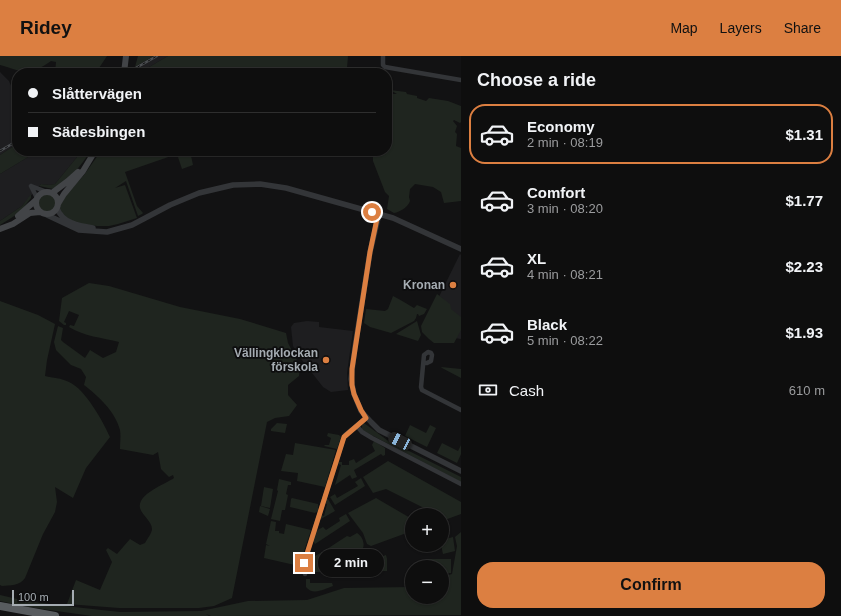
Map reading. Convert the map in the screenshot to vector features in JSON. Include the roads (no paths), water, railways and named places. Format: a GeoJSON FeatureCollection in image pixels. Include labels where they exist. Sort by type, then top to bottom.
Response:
{"type":"FeatureCollection","features":[{"type":"Feature","properties":{"kind":"highway"},"geometry":{"type":"LineString","coordinates":[[0,606],[55,616]]}},
{"type":"Feature","properties":{"kind":"highway"},"geometry":{"type":"LineString","coordinates":[[0,611],[23,616]]}},
{"type":"Feature","properties":{"kind":"main road"},"geometry":{"type":"LineString","coordinates":[[125,68],[126,56]]}},
{"type":"Feature","properties":{"kind":"main road"},"geometry":{"type":"LineString","coordinates":[[36,199],[36,207],[40,212],[47,215],[53,213],[64,194],[83,171],[92,156]]}},
{"type":"Feature","properties":{"kind":"main road"},"geometry":{"type":"LineString","coordinates":[[2,228],[22,213],[41,194],[49,192],[68,181],[89,161]]}},
{"type":"Feature","properties":{"kind":"main road"},"geometry":{"type":"LineString","coordinates":[[49,192],[56,196],[58,206]]}},
{"type":"Feature","properties":{"kind":"main road"},"geometry":{"type":"LineString","coordinates":[[2,228],[18,221],[30,213],[40,212]]}},
{"type":"Feature","properties":{"kind":"street"},"geometry":{"type":"LineString","coordinates":[[383,56],[383,66],[461,80]]}},
{"type":"Feature","properties":{"kind":"street"},"geometry":{"type":"LineString","coordinates":[[47,215],[79,230],[106,232],[132,224],[198,193],[223,187],[248,184],[286,188],[378,214],[406,223],[461,249]]}},
{"type":"Feature","properties":{"kind":"street"},"geometry":{"type":"LineString","coordinates":[[36,199],[31,186],[49,192]]}},
{"type":"Feature","properties":{"kind":"street"},"geometry":{"type":"LineString","coordinates":[[58,206],[61,216],[76,224],[114,230]]}},
{"type":"Feature","properties":{"kind":"street"},"geometry":{"type":"LineString","coordinates":[[378,214],[370,252],[352,369],[352,385],[354,394],[366,418],[385,433],[461,471]]}},
{"type":"Feature","properties":{"kind":"street"},"geometry":{"type":"LineString","coordinates":[[424,363],[421,387],[422,390],[461,410]]}},
{"type":"Feature","properties":{"kind":"street"},"geometry":{"type":"LineString","coordinates":[[305,574],[304,563],[343,440],[345,435],[366,418]]}},
{"type":"Feature","properties":{"kind":"street"},"geometry":{"type":"LineString","coordinates":[[357,426],[362,432],[372,438],[461,484]]}},
{"type":"Feature","properties":{"kind":"railway"},"geometry":{"type":"LineString","coordinates":[[136,68],[157,56]]}},
{"type":"Feature","properties":{"kind":"railway"},"geometry":{"type":"LineString","coordinates":[[0,151],[12,144]]}},
{"type":"Feature","properties":{"kind":"place","name":"Kronan"},"geometry":{"type":"Point","coordinates":[453,285]}},
{"type":"Feature","properties":{"kind":"place","name":"Vällingklockan förskola"},"geometry":{"type":"Point","coordinates":[326,360]}}]}
